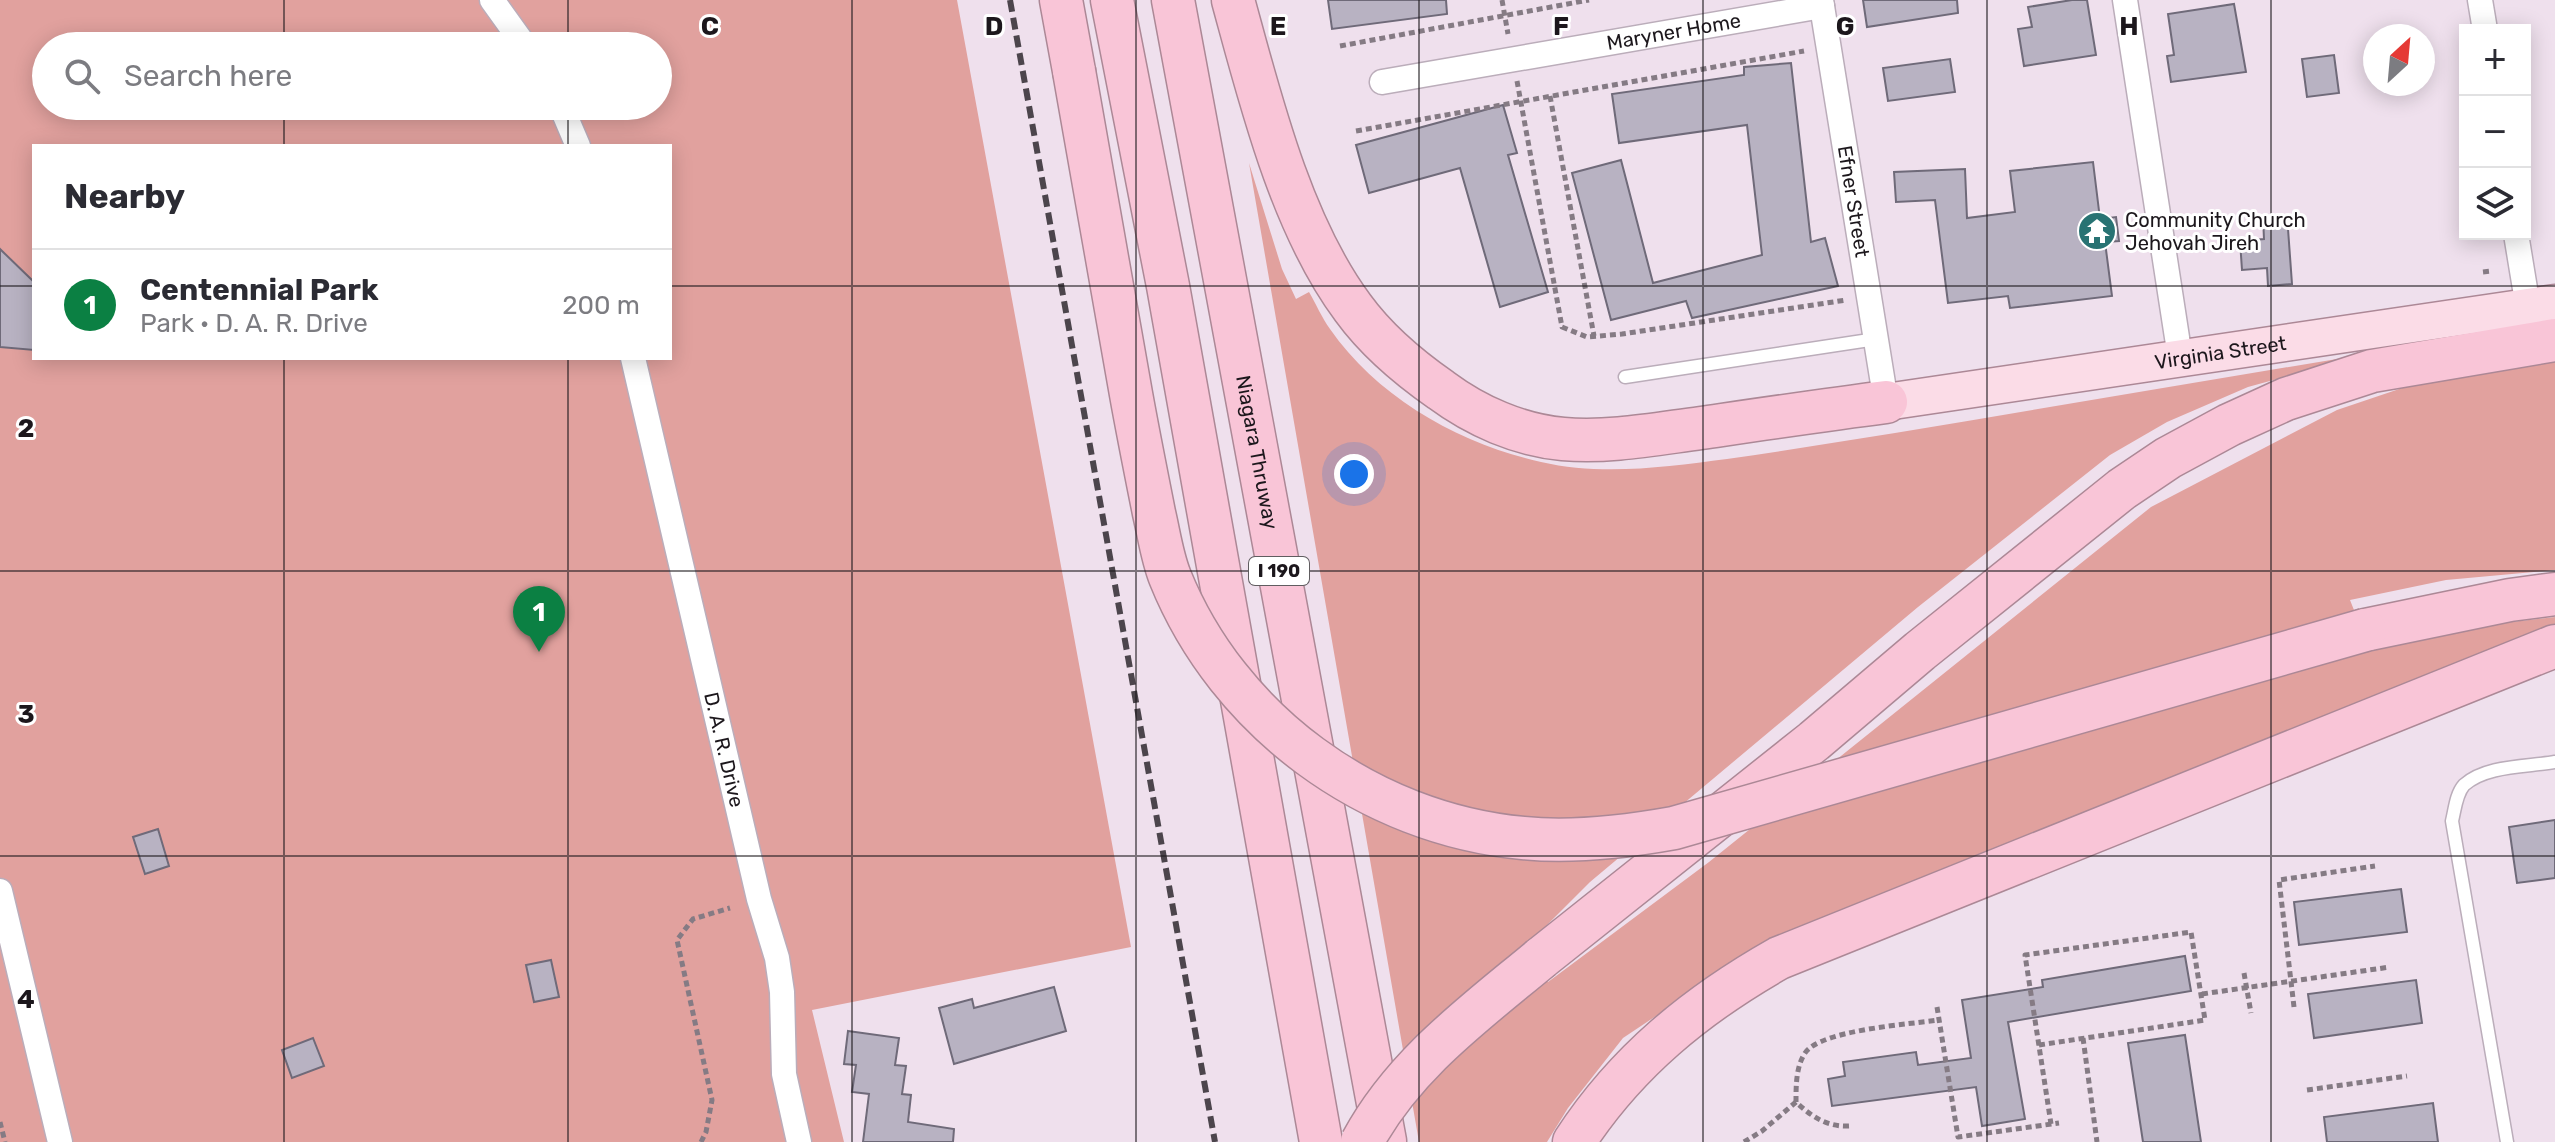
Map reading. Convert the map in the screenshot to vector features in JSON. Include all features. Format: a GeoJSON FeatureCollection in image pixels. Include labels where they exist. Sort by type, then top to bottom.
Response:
{"type":"FeatureCollection","features":[{"type":"Feature","properties":{"kind":"highway"},"geometry":{"type":"LineString","coordinates":[[1061,0],[1143,459],[1162,547],[1174,586],[1204,643],[1232,681],[1279,731],[1333,774],[1408,811],[1468,830],[1523,838],[1576,840],[1674,828],[2365,630],[2510,600],[2555,594]]}},
{"type":"Feature","properties":{"kind":"highway","name":"I 190"},"geometry":{"type":"LineString","coordinates":[[1112,0],[1168,286],[1321,1142]]}},
{"type":"Feature","properties":{"kind":"highway","name":"Niagara Thruway"},"geometry":{"type":"LineString","coordinates":[[1173,0],[1385,1142]]}},
{"type":"Feature","properties":{"kind":"highway"},"geometry":{"type":"LineString","coordinates":[[1233,0],[1277,146],[1297,203],[1322,255],[1352,307],[1370,329],[1416,372],[1454,399],[1486,418],[1526,433],[1563,439],[1619,439],[1886,402]]}},
{"type":"Feature","properties":{"kind":"highway"},"geometry":{"type":"LineString","coordinates":[[1362,1142],[1391,1097],[1451,1033],[2122,489],[2168,458],[2286,399],[2372,371],[2555,340]]}},
{"type":"Feature","properties":{"kind":"highway"},"geometry":{"type":"LineString","coordinates":[[1574,1142],[1634,1065],[1670,1031],[1709,1001],[1779,958],[2555,646]]}},
{"type":"Feature","properties":{"kind":"main road","name":"Virginia Street"},"geometry":{"type":"LineString","coordinates":[[1886,402],[2541,305]]}},
{"type":"Feature","properties":{"kind":"street"},"geometry":{"type":"LineString","coordinates":[[492,0],[515,32]]}},
{"type":"Feature","properties":{"kind":"street"},"geometry":{"type":"LineString","coordinates":[[2125,0],[2180,357]]}},
{"type":"Feature","properties":{"kind":"street"},"geometry":{"type":"LineString","coordinates":[[2480,0],[2484,24]]}},
{"type":"Feature","properties":{"kind":"street","name":"Efner Street"},"geometry":{"type":"LineString","coordinates":[[1822,3],[1886,402]]}},
{"type":"Feature","properties":{"kind":"street","name":"Maryner Home"},"geometry":{"type":"LineString","coordinates":[[1382,82],[1822,3]]}},
{"type":"Feature","properties":{"kind":"street"},"geometry":{"type":"LineString","coordinates":[[567,120],[577,144]]}},
{"type":"Feature","properties":{"kind":"street"},"geometry":{"type":"LineString","coordinates":[[2518,240],[2541,305]]}},
{"type":"Feature","properties":{"kind":"street","name":"D. A. R. Drive"},"geometry":{"type":"LineString","coordinates":[[633,360],[759,899],[777,958],[782,992],[784,1074],[799,1142]]}},
{"type":"Feature","properties":{"kind":"street"},"geometry":{"type":"LineString","coordinates":[[0,891],[60,1142]]}},
{"type":"Feature","properties":{"kind":"lane"},"geometry":{"type":"LineString","coordinates":[[1625,377],[1876,339]]}},
{"type":"Feature","properties":{"kind":"lane"},"geometry":{"type":"LineString","coordinates":[[2507,1142],[2452,821],[2456,800],[2463,786],[2484,773],[2555,762]]}},
{"type":"Feature","properties":{"kind":"path"},"geometry":{"type":"LineString","coordinates":[[1502,0],[1510,46]]}},
{"type":"Feature","properties":{"kind":"path"},"geometry":{"type":"LineString","coordinates":[[1533,0],[1535,10]]}},
{"type":"Feature","properties":{"kind":"path"},"geometry":{"type":"LineString","coordinates":[[1340,46],[1589,0]]}},
{"type":"Feature","properties":{"kind":"path"},"geometry":{"type":"LineString","coordinates":[[1356,131],[1807,51]]}},
{"type":"Feature","properties":{"kind":"path"},"geometry":{"type":"LineString","coordinates":[[1515,73],[1562,327],[1587,337],[1848,299]]}},
{"type":"Feature","properties":{"kind":"path"},"geometry":{"type":"LineString","coordinates":[[1550,96],[1594,336]]}},
{"type":"Feature","properties":{"kind":"path"},"geometry":{"type":"LineString","coordinates":[[2483,272],[2492,271]]}},
{"type":"Feature","properties":{"kind":"path"},"geometry":{"type":"LineString","coordinates":[[2294,1007],[2279,880],[2375,866]]}},
{"type":"Feature","properties":{"kind":"path"},"geometry":{"type":"LineString","coordinates":[[701,1142],[712,1100],[677,940],[693,919],[730,908]]}},
{"type":"Feature","properties":{"kind":"path"},"geometry":{"type":"LineString","coordinates":[[2039,1045],[2205,1020],[2191,932],[2025,955],[2051,1124]]}},
{"type":"Feature","properties":{"kind":"path"},"geometry":{"type":"LineString","coordinates":[[2202,994],[2390,967]]}},
{"type":"Feature","properties":{"kind":"path"},"geometry":{"type":"LineString","coordinates":[[2244,973],[2251,1013]]}},
{"type":"Feature","properties":{"kind":"path"},"geometry":{"type":"LineString","coordinates":[[1937,1007],[1958,1137],[2059,1123]]}},
{"type":"Feature","properties":{"kind":"path"},"geometry":{"type":"LineString","coordinates":[[1744,1142],[1796,1102],[1798,1069],[1807,1050],[1818,1042],[1844,1034],[1939,1020]]}},
{"type":"Feature","properties":{"kind":"path"},"geometry":{"type":"LineString","coordinates":[[2083,1038],[2097,1142]]}},
{"type":"Feature","properties":{"kind":"path"},"geometry":{"type":"LineString","coordinates":[[2307,1090],[2407,1076]]}},
{"type":"Feature","properties":{"kind":"path"},"geometry":{"type":"LineString","coordinates":[[1796,1102],[1824,1123],[1833,1127],[1849,1126]]}},
{"type":"Feature","properties":{"kind":"path"},"geometry":{"type":"LineString","coordinates":[[0,1122],[5,1142]]}},
{"type":"Feature","properties":{"kind":"shaded area"},"geometry":{"type":"Polygon","coordinates":[[[0,0],[957,0],[1131,947],[812,1010],[844,1142],[0,1142],[0,0]]]}},
{"type":"Feature","properties":{"kind":"shaded area"},"geometry":{"type":"Polygon","coordinates":[[[1249,163],[1282,269],[1296,299],[1309,292],[1330,329],[1372,376],[1396,397],[1451,430],[1511,454],[1564,466],[1634,469],[1727,459],[2367,354],[2248,387],[2167,422],[2110,455],[1918,607],[1590,882],[1524,948],[1548,982],[1709,862],[2151,507],[2337,410],[2420,382],[2555,360],[2555,570],[2446,580],[2350,600],[2369,648],[2555,617],[2555,629],[1737,962],[1623,1038],[1568,1108],[1547,1142],[1419,1142],[1249,163]]]}},
{"type":"Feature","properties":{"kind":"building"},"geometry":{"type":"Polygon","coordinates":[[[1328,0],[1446,0],[1447,14],[1332,29],[1328,0]]]}},
{"type":"Feature","properties":{"kind":"building"},"geometry":{"type":"Polygon","coordinates":[[[1863,0],[1957,0],[1958,13],[1867,27],[1863,0]]]}},
{"type":"Feature","properties":{"kind":"building"},"geometry":{"type":"Polygon","coordinates":[[[2087,0],[2096,55],[2024,66],[2018,29],[2032,27],[2028,7],[2087,0]]]}},
{"type":"Feature","properties":{"kind":"building"},"geometry":{"type":"Polygon","coordinates":[[[2234,4],[2246,72],[2171,82],[2167,56],[2174,55],[2168,14],[2234,4]]]}},
{"type":"Feature","properties":{"kind":"building"},"geometry":{"type":"Polygon","coordinates":[[[2334,55],[2339,93],[2307,97],[2302,59],[2334,55]]]}},
{"type":"Feature","properties":{"kind":"building"},"geometry":{"type":"Polygon","coordinates":[[[1950,59],[1955,92],[1888,101],[1883,68],[1950,59]]]}},
{"type":"Feature","properties":{"kind":"building"},"geometry":{"type":"Polygon","coordinates":[[[1791,63],[1811,242],[1825,238],[1838,286],[1692,318],[1686,301],[1611,320],[1572,173],[1621,160],[1653,283],[1762,255],[1747,125],[1619,143],[1612,94],[1744,75],[1744,67],[1791,63]]]}},
{"type":"Feature","properties":{"kind":"building"},"geometry":{"type":"Polygon","coordinates":[[[1503,105],[1517,153],[1508,155],[1548,292],[1500,307],[1460,168],[1369,193],[1356,145],[1503,105]]]}},
{"type":"Feature","properties":{"kind":"building"},"geometry":{"type":"Polygon","coordinates":[[[2093,162],[2100,219],[2116,217],[2119,241],[2105,242],[2112,296],[2010,308],[2008,296],[1948,303],[1935,200],[1896,202],[1894,172],[1965,169],[1967,218],[2015,212],[2010,171],[2093,162]]]}},
{"type":"Feature","properties":{"kind":"building"},"geometry":{"type":"Polygon","coordinates":[[[2287,215],[2292,284],[2268,286],[2267,268],[2242,270],[2240,241],[2264,239],[2263,217],[2287,215]]]}},
{"type":"Feature","properties":{"kind":"building"},"geometry":{"type":"Polygon","coordinates":[[[0,249],[32,280],[32,350],[0,347],[0,249]]]}},
{"type":"Feature","properties":{"kind":"building"},"geometry":{"type":"Polygon","coordinates":[[[2555,820],[2555,878],[2517,883],[2509,827],[2555,820]]]}},
{"type":"Feature","properties":{"kind":"building"},"geometry":{"type":"Polygon","coordinates":[[[158,829],[169,866],[145,874],[133,837],[158,829]]]}},
{"type":"Feature","properties":{"kind":"building"},"geometry":{"type":"Polygon","coordinates":[[[2401,889],[2407,932],[2299,945],[2294,902],[2401,889]]]}},
{"type":"Feature","properties":{"kind":"building"},"geometry":{"type":"Polygon","coordinates":[[[2185,956],[2191,991],[2008,1022],[2025,1119],[1982,1126],[1976,1087],[1832,1106],[1828,1079],[1845,1076],[1843,1062],[1916,1052],[1918,1065],[1971,1058],[1962,1000],[2043,987],[2042,980],[2185,956]]]}},
{"type":"Feature","properties":{"kind":"building"},"geometry":{"type":"Polygon","coordinates":[[[551,960],[559,997],[534,1002],[526,965],[551,960]]]}},
{"type":"Feature","properties":{"kind":"building"},"geometry":{"type":"Polygon","coordinates":[[[2416,980],[2422,1023],[2314,1038],[2308,994],[2416,980]]]}},
{"type":"Feature","properties":{"kind":"building"},"geometry":{"type":"Polygon","coordinates":[[[1054,987],[1066,1031],[954,1064],[939,1008],[972,999],[974,1008],[1054,987]]]}},
{"type":"Feature","properties":{"kind":"building"},"geometry":{"type":"Polygon","coordinates":[[[848,1031],[899,1038],[895,1065],[906,1066],[902,1094],[911,1095],[908,1122],[954,1129],[953,1142],[863,1142],[869,1094],[852,1092],[856,1065],[844,1064],[848,1031]]]}},
{"type":"Feature","properties":{"kind":"building"},"geometry":{"type":"Polygon","coordinates":[[[2185,1035],[2201,1142],[2143,1142],[2128,1043],[2185,1035]]]}},
{"type":"Feature","properties":{"kind":"building"},"geometry":{"type":"Polygon","coordinates":[[[313,1038],[324,1066],[292,1078],[282,1050],[313,1038]]]}},
{"type":"Feature","properties":{"kind":"building"},"geometry":{"type":"Polygon","coordinates":[[[2433,1103],[2438,1142],[2327,1142],[2324,1117],[2433,1103]]]}},
{"type":"Feature","properties":{"kind":"railway"},"geometry":{"type":"LineString","coordinates":[[1010,0],[1215,1142]]}},
{"type":"Feature","properties":{"kind":"place","name":"Community Church Jehovah Jireh"},"geometry":{"type":"Point","coordinates":[2097,231]}},
{"type":"Feature","properties":{"kind":"place","name":"Centennial Park"},"geometry":{"type":"Point","coordinates":[539,652]}}]}
